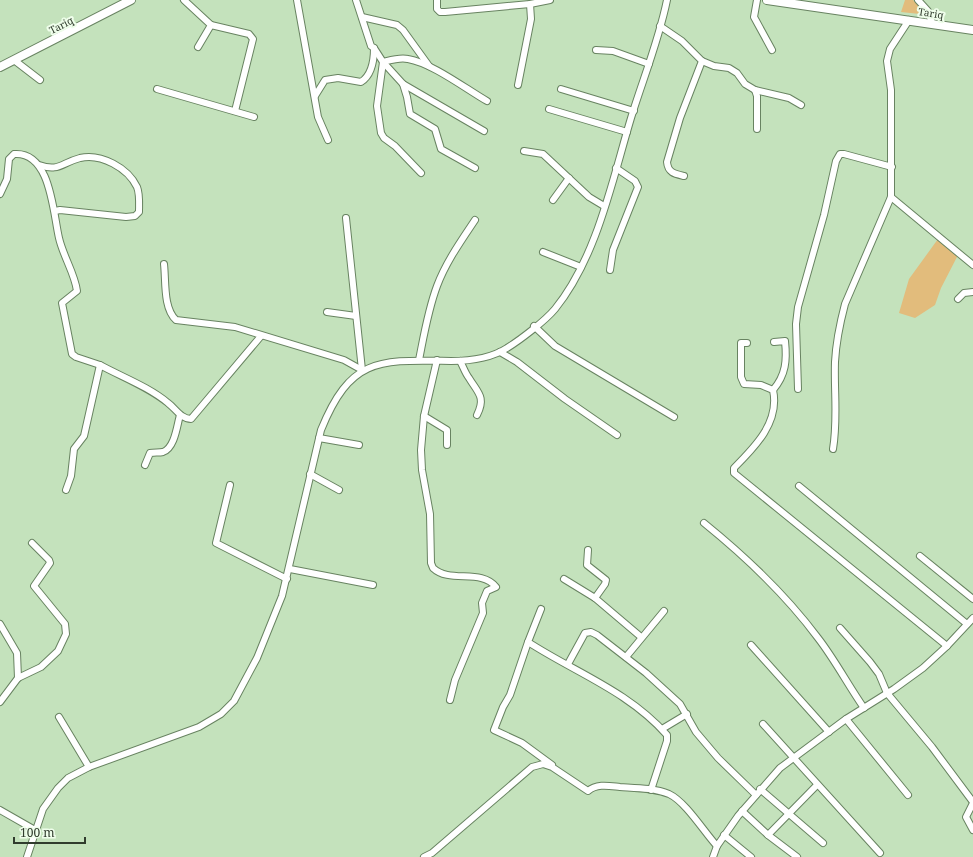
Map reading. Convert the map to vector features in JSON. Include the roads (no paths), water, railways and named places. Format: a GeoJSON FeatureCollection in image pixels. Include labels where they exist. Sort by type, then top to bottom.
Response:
{"type":"FeatureCollection","features":[{"type":"Feature","properties":{"kind":"main road","name":"Tariq"},"geometry":{"type":"LineString","coordinates":[[0,67],[131,0]]}},
{"type":"Feature","properties":{"kind":"main road","name":"Tariq"},"geometry":{"type":"LineString","coordinates":[[767,0],[973,30]]}},
{"type":"Feature","properties":{"kind":"street"},"geometry":{"type":"LineString","coordinates":[[184,0],[211,25],[249,34],[253,39],[235,111]]}},
{"type":"Feature","properties":{"kind":"street"},"geometry":{"type":"LineString","coordinates":[[297,0],[318,117],[328,140]]}},
{"type":"Feature","properties":{"kind":"street"},"geometry":{"type":"LineString","coordinates":[[356,0],[371,46],[403,84],[484,131]]}},
{"type":"Feature","properties":{"kind":"street"},"geometry":{"type":"LineString","coordinates":[[437,0],[437,9],[440,12],[518,3],[530,4],[550,0]]}},
{"type":"Feature","properties":{"kind":"street"},"geometry":{"type":"LineString","coordinates":[[27,857],[42,809],[58,788],[68,778],[89,767],[199,727],[221,714],[234,702],[257,658],[287,579],[319,438],[332,404],[350,380],[362,370],[384,363],[419,360],[460,361],[485,358],[500,352],[516,342],[554,310],[570,287],[591,245],[649,64],[667,0]]}},
{"type":"Feature","properties":{"kind":"street"},"geometry":{"type":"LineString","coordinates":[[757,0],[754,17],[772,50]]}},
{"type":"Feature","properties":{"kind":"street"},"geometry":{"type":"LineString","coordinates":[[918,0],[928,11],[932,23]]}},
{"type":"Feature","properties":{"kind":"street"},"geometry":{"type":"LineString","coordinates":[[518,85],[531,19],[530,4]]}},
{"type":"Feature","properties":{"kind":"street"},"geometry":{"type":"LineString","coordinates":[[362,17],[397,25],[403,30],[429,67]]}},
{"type":"Feature","properties":{"kind":"street"},"geometry":{"type":"LineString","coordinates":[[833,449],[837,419],[835,364],[842,314],[891,197],[891,90],[887,61],[890,49],[910,20]]}},
{"type":"Feature","properties":{"kind":"street"},"geometry":{"type":"LineString","coordinates":[[198,47],[211,25]]}},
{"type":"Feature","properties":{"kind":"street"},"geometry":{"type":"LineString","coordinates":[[660,26],[682,41],[702,61],[714,66],[729,68],[737,73],[744,84],[755,90],[782,96],[801,105]]}},
{"type":"Feature","properties":{"kind":"street"},"geometry":{"type":"LineString","coordinates":[[315,96],[326,80],[338,78],[361,82],[365,80],[371,69],[374,48]]}},
{"type":"Feature","properties":{"kind":"street"},"geometry":{"type":"LineString","coordinates":[[596,50],[613,51],[649,64]]}},
{"type":"Feature","properties":{"kind":"street"},"geometry":{"type":"LineString","coordinates":[[383,62],[407,59],[429,67],[488,101]]}},
{"type":"Feature","properties":{"kind":"street"},"geometry":{"type":"LineString","coordinates":[[14,60],[40,80]]}},
{"type":"Feature","properties":{"kind":"street"},"geometry":{"type":"LineString","coordinates":[[684,176],[672,173],[668,168],[667,162],[680,118],[702,61]]}},
{"type":"Feature","properties":{"kind":"street"},"geometry":{"type":"LineString","coordinates":[[383,62],[377,106],[381,133],[384,138],[395,146],[421,173]]}},
{"type":"Feature","properties":{"kind":"street"},"geometry":{"type":"LineString","coordinates":[[403,84],[408,97],[410,114],[435,129],[441,149],[476,168]]}},
{"type":"Feature","properties":{"kind":"street"},"geometry":{"type":"LineString","coordinates":[[157,89],[254,117]]}},
{"type":"Feature","properties":{"kind":"street"},"geometry":{"type":"LineString","coordinates":[[561,89],[634,111]]}},
{"type":"Feature","properties":{"kind":"street"},"geometry":{"type":"LineString","coordinates":[[755,90],[757,96],[757,130]]}},
{"type":"Feature","properties":{"kind":"street"},"geometry":{"type":"LineString","coordinates":[[549,109],[627,132]]}},
{"type":"Feature","properties":{"kind":"street"},"geometry":{"type":"LineString","coordinates":[[524,151],[543,154],[589,197],[604,206]]}},
{"type":"Feature","properties":{"kind":"street"},"geometry":{"type":"LineString","coordinates":[[0,194],[7,179],[9,159],[14,154],[26,155],[39,166],[44,174],[55,211],[59,238],[66,261],[76,284],[77,291],[62,303],[70,349],[76,357],[100,365],[156,394],[169,403],[186,419],[191,419],[195,415],[261,336]]}},
{"type":"Feature","properties":{"kind":"street"},"geometry":{"type":"LineString","coordinates":[[798,389],[796,315],[824,215],[836,161],[840,154],[844,154],[892,167]]}},
{"type":"Feature","properties":{"kind":"street"},"geometry":{"type":"LineString","coordinates":[[39,166],[58,168],[80,158],[92,156],[124,171],[137,188],[139,212],[135,216],[126,217],[60,210],[55,211]]}},
{"type":"Feature","properties":{"kind":"street"},"geometry":{"type":"LineString","coordinates":[[610,270],[613,250],[638,187],[635,181],[616,168]]}},
{"type":"Feature","properties":{"kind":"street"},"geometry":{"type":"LineString","coordinates":[[553,200],[569,178]]}},
{"type":"Feature","properties":{"kind":"street"},"geometry":{"type":"LineString","coordinates":[[891,197],[973,266]]}},
{"type":"Feature","properties":{"kind":"street"},"geometry":{"type":"LineString","coordinates":[[346,218],[362,370]]}},
{"type":"Feature","properties":{"kind":"street"},"geometry":{"type":"LineString","coordinates":[[419,360],[425,324],[438,285],[456,249],[475,220]]}},
{"type":"Feature","properties":{"kind":"street"},"geometry":{"type":"LineString","coordinates":[[543,252],[581,267]]}},
{"type":"Feature","properties":{"kind":"street"},"geometry":{"type":"LineString","coordinates":[[164,264],[167,299],[172,316],[176,320],[235,327],[344,360],[362,370]]}},
{"type":"Feature","properties":{"kind":"street"},"geometry":{"type":"LineString","coordinates":[[958,299],[964,293],[973,292]]}},
{"type":"Feature","properties":{"kind":"street"},"geometry":{"type":"LineString","coordinates":[[327,312],[356,316]]}},
{"type":"Feature","properties":{"kind":"street"},"geometry":{"type":"LineString","coordinates":[[534,326],[555,346],[674,417]]}},
{"type":"Feature","properties":{"kind":"street"},"geometry":{"type":"LineString","coordinates":[[773,390],[779,383],[786,368],[785,341],[774,342]]}},
{"type":"Feature","properties":{"kind":"street"},"geometry":{"type":"LineString","coordinates":[[747,343],[741,343],[741,378],[744,384],[761,385],[773,390]]}},
{"type":"Feature","properties":{"kind":"street"},"geometry":{"type":"LineString","coordinates":[[500,352],[517,362],[565,399],[617,435]]}},
{"type":"Feature","properties":{"kind":"street"},"geometry":{"type":"LineString","coordinates":[[437,360],[424,416],[421,450],[422,470],[430,514],[430,553],[433,568],[442,574],[487,580],[496,587],[487,591],[482,603],[483,613],[455,680],[450,700]]}},
{"type":"Feature","properties":{"kind":"street"},"geometry":{"type":"LineString","coordinates":[[460,361],[468,378],[480,393],[482,406],[477,415]]}},
{"type":"Feature","properties":{"kind":"street"},"geometry":{"type":"LineString","coordinates":[[66,490],[71,476],[74,449],[84,436],[100,365]]}},
{"type":"Feature","properties":{"kind":"street"},"geometry":{"type":"LineString","coordinates":[[773,390],[775,400],[773,414],[766,431],[756,445],[734,468],[734,473],[947,646]]}},
{"type":"Feature","properties":{"kind":"street"},"geometry":{"type":"LineString","coordinates":[[145,465],[150,453],[161,453],[168,448],[175,435],[180,415]]}},
{"type":"Feature","properties":{"kind":"street"},"geometry":{"type":"LineString","coordinates":[[424,416],[447,430],[447,445]]}},
{"type":"Feature","properties":{"kind":"street"},"geometry":{"type":"LineString","coordinates":[[319,438],[359,445]]}},
{"type":"Feature","properties":{"kind":"street"},"geometry":{"type":"LineString","coordinates":[[310,474],[339,490]]}},
{"type":"Feature","properties":{"kind":"street"},"geometry":{"type":"LineString","coordinates":[[230,485],[216,543],[287,579]]}},
{"type":"Feature","properties":{"kind":"street"},"geometry":{"type":"LineString","coordinates":[[799,486],[967,624]]}},
{"type":"Feature","properties":{"kind":"street"},"geometry":{"type":"LineString","coordinates":[[704,523],[760,572],[799,614],[826,649],[864,708]]}},
{"type":"Feature","properties":{"kind":"street"},"geometry":{"type":"LineString","coordinates":[[0,702],[18,678],[41,667],[58,650],[67,630],[65,624],[34,586],[50,563],[49,560],[32,543]]}},
{"type":"Feature","properties":{"kind":"street"},"geometry":{"type":"LineString","coordinates":[[588,550],[587,565],[604,578],[606,582],[595,598]]}},
{"type":"Feature","properties":{"kind":"street"},"geometry":{"type":"LineString","coordinates":[[920,556],[973,599]]}},
{"type":"Feature","properties":{"kind":"street"},"geometry":{"type":"LineString","coordinates":[[290,569],[373,585]]}},
{"type":"Feature","properties":{"kind":"street"},"geometry":{"type":"LineString","coordinates":[[564,579],[595,598],[641,637]]}},
{"type":"Feature","properties":{"kind":"street"},"geometry":{"type":"LineString","coordinates":[[541,609],[510,695],[503,707],[494,730],[522,743],[574,781],[592,787],[607,786],[651,790],[668,794],[679,801],[717,846]]}},
{"type":"Feature","properties":{"kind":"street"},"geometry":{"type":"LineString","coordinates":[[626,658],[641,637],[664,611]]}},
{"type":"Feature","properties":{"kind":"street"},"geometry":{"type":"LineString","coordinates":[[713,857],[717,846],[724,835],[760,789],[775,773],[792,758],[846,719],[923,668],[947,646],[973,618]]}},
{"type":"Feature","properties":{"kind":"street"},"geometry":{"type":"LineString","coordinates":[[0,624],[17,653],[18,678]]}},
{"type":"Feature","properties":{"kind":"street"},"geometry":{"type":"LineString","coordinates":[[840,628],[879,674],[887,693],[932,747],[973,803],[966,817],[973,830]]}},
{"type":"Feature","properties":{"kind":"street"},"geometry":{"type":"LineString","coordinates":[[568,664],[582,638],[588,632],[597,634],[660,685],[680,704],[696,732],[721,762],[756,795]]}},
{"type":"Feature","properties":{"kind":"street"},"geometry":{"type":"LineString","coordinates":[[528,642],[615,691],[667,734],[667,742],[651,790]]}},
{"type":"Feature","properties":{"kind":"street"},"geometry":{"type":"LineString","coordinates":[[751,645],[829,732]]}},
{"type":"Feature","properties":{"kind":"street"},"geometry":{"type":"LineString","coordinates":[[662,729],[682,719],[687,714]]}},
{"type":"Feature","properties":{"kind":"street"},"geometry":{"type":"LineString","coordinates":[[59,717],[89,767]]}},
{"type":"Feature","properties":{"kind":"street"},"geometry":{"type":"LineString","coordinates":[[846,719],[908,795]]}},
{"type":"Feature","properties":{"kind":"street"},"geometry":{"type":"LineString","coordinates":[[763,724],[792,758],[880,853]]}},
{"type":"Feature","properties":{"kind":"street"},"geometry":{"type":"LineString","coordinates":[[424,857],[432,854],[532,767],[543,764],[552,767],[588,791],[592,787]]}},
{"type":"Feature","properties":{"kind":"street"},"geometry":{"type":"LineString","coordinates":[[768,835],[817,785]]}},
{"type":"Feature","properties":{"kind":"street"},"geometry":{"type":"LineString","coordinates":[[760,789],[823,843]]}},
{"type":"Feature","properties":{"kind":"street"},"geometry":{"type":"LineString","coordinates":[[0,810],[35,830]]}},
{"type":"Feature","properties":{"kind":"street"},"geometry":{"type":"LineString","coordinates":[[742,811],[768,835],[797,857]]}},
{"type":"Feature","properties":{"kind":"street"},"geometry":{"type":"LineString","coordinates":[[724,835],[751,857]]}}]}
